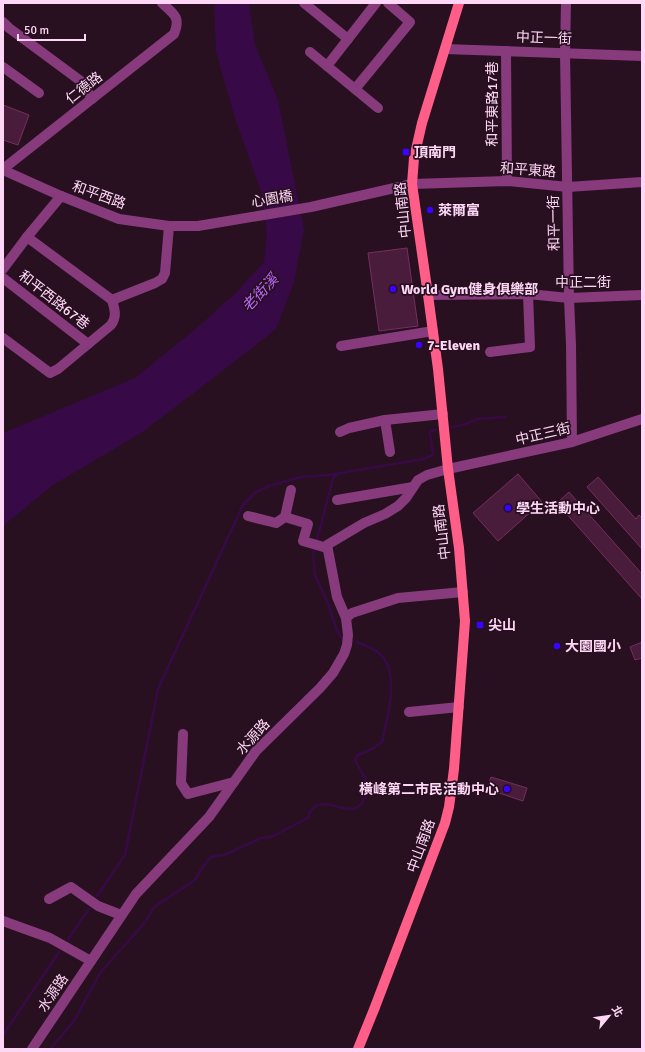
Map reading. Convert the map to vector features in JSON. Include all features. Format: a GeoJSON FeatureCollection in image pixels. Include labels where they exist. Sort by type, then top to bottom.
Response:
{"type":"FeatureCollection","features":[{"type":"Feature","properties":{"kind":"main road","name":"中山南路"},"geometry":{"type":"LineString","coordinates":[[358,1049],[445,823],[449,807],[454,770],[465,621],[463,592],[433,331],[412,184],[414,158],[422,123],[459,3]]}},
{"type":"Feature","properties":{"kind":"street","name":"仁德路"},"geometry":{"type":"LineString","coordinates":[[3,169],[174,34],[177,26],[175,15],[162,3]]}},
{"type":"Feature","properties":{"kind":"street"},"geometry":{"type":"LineString","coordinates":[[304,3],[348,39]]}},
{"type":"Feature","properties":{"kind":"street"},"geometry":{"type":"LineString","coordinates":[[327,66],[376,3]]}},
{"type":"Feature","properties":{"kind":"street"},"geometry":{"type":"LineString","coordinates":[[355,89],[410,22],[388,3]]}},
{"type":"Feature","properties":{"kind":"street","name":"和平一街"},"geometry":{"type":"LineString","coordinates":[[566,3],[564,53],[568,187],[572,442]]}},
{"type":"Feature","properties":{"kind":"street"},"geometry":{"type":"LineString","coordinates":[[3,22],[82,82],[92,99]]}},
{"type":"Feature","properties":{"kind":"street","name":"中正一街"},"geometry":{"type":"LineString","coordinates":[[445,49],[642,56]]}},
{"type":"Feature","properties":{"kind":"street","name":"和平東路17巷"},"geometry":{"type":"LineString","coordinates":[[506,51],[507,181]]}},
{"type":"Feature","properties":{"kind":"street"},"geometry":{"type":"LineString","coordinates":[[310,52],[378,108]]}},
{"type":"Feature","properties":{"kind":"street"},"geometry":{"type":"LineString","coordinates":[[3,67],[39,93]]}},
{"type":"Feature","properties":{"kind":"street","name":"和平西路"},"geometry":{"type":"LineString","coordinates":[[3,169],[61,196],[119,219],[169,226],[198,226],[239,219]]}},
{"type":"Feature","properties":{"kind":"street","name":"和平東路"},"geometry":{"type":"LineString","coordinates":[[412,184],[507,181],[568,187],[642,182]]}},
{"type":"Feature","properties":{"kind":"street","name":"心園橋"},"geometry":{"type":"LineString","coordinates":[[239,219],[311,207],[412,184]]}},
{"type":"Feature","properties":{"kind":"street","name":"和平西路67巷"},"geometry":{"type":"LineString","coordinates":[[3,269],[61,196]]}},
{"type":"Feature","properties":{"kind":"street"},"geometry":{"type":"LineString","coordinates":[[112,300],[162,279],[165,273],[169,226]]}},
{"type":"Feature","properties":{"kind":"street"},"geometry":{"type":"LineString","coordinates":[[3,338],[50,373],[58,369],[115,320],[116,311],[112,300],[27,237]]}},
{"type":"Feature","properties":{"kind":"street","name":"和平西路67巷"},"geometry":{"type":"LineString","coordinates":[[3,278],[88,344]]}},
{"type":"Feature","properties":{"kind":"street"},"geometry":{"type":"LineString","coordinates":[[490,352],[530,348],[528,294]]}},
{"type":"Feature","properties":{"kind":"street","name":"中正二街"},"geometry":{"type":"LineString","coordinates":[[428,295],[528,294],[569,298],[642,294]]}},
{"type":"Feature","properties":{"kind":"street"},"geometry":{"type":"LineString","coordinates":[[341,346],[433,331]]}},
{"type":"Feature","properties":{"kind":"street"},"geometry":{"type":"LineString","coordinates":[[340,432],[349,428],[386,420],[443,414]]}},
{"type":"Feature","properties":{"kind":"street","name":"中正三街"},"geometry":{"type":"LineString","coordinates":[[448,469],[572,442],[642,419]]}},
{"type":"Feature","properties":{"kind":"street"},"geometry":{"type":"LineString","coordinates":[[386,420],[390,452]]}},
{"type":"Feature","properties":{"kind":"street"},"geometry":{"type":"LineString","coordinates":[[285,517],[308,524],[304,541],[324,547],[364,523],[385,514],[398,506],[406,498],[418,480],[427,475],[448,469]]}},
{"type":"Feature","properties":{"kind":"street"},"geometry":{"type":"LineString","coordinates":[[337,500],[413,487]]}},
{"type":"Feature","properties":{"kind":"street"},"geometry":{"type":"LineString","coordinates":[[248,516],[276,523],[285,517],[291,490]]}},
{"type":"Feature","properties":{"kind":"street","name":"水源路"},"geometry":{"type":"LineString","coordinates":[[32,1049],[136,894],[209,817],[256,751],[320,688],[333,673],[344,654],[347,646],[348,635],[346,618],[337,597],[324,547]]}},
{"type":"Feature","properties":{"kind":"street"},"geometry":{"type":"LineString","coordinates":[[346,618],[352,613],[398,598],[463,592]]}},
{"type":"Feature","properties":{"kind":"street"},"geometry":{"type":"LineString","coordinates":[[409,712],[459,707]]}},
{"type":"Feature","properties":{"kind":"street"},"geometry":{"type":"LineString","coordinates":[[183,734],[181,784],[188,794],[234,782]]}},
{"type":"Feature","properties":{"kind":"street"},"geometry":{"type":"LineString","coordinates":[[49,899],[71,887],[98,906],[121,916]]}},
{"type":"Feature","properties":{"kind":"street"},"geometry":{"type":"LineString","coordinates":[[3,921],[50,938],[91,961]]}},
{"type":"Feature","properties":{"kind":"water","name":"老街溪"},"geometry":{"type":"Polygon","coordinates":[[[214,3],[249,3],[255,45],[278,100],[304,230],[294,282],[276,329],[141,433],[53,485],[3,526],[3,433],[135,378],[193,331],[236,293],[264,262],[267,234],[261,192],[234,115],[216,52],[214,3]]]}},
{"type":"Feature","properties":{"kind":"building"},"geometry":{"type":"Polygon","coordinates":[[[3,105],[29,115],[18,145],[3,140],[3,105]]]}},
{"type":"Feature","properties":{"kind":"building","name":"World Gym健身俱樂部"},"geometry":{"type":"Polygon","coordinates":[[[407,248],[418,326],[379,331],[368,253],[407,248]]]}},
{"type":"Feature","properties":{"kind":"building","name":"學生活動中心"},"geometry":{"type":"Polygon","coordinates":[[[518,474],[542,502],[498,541],[473,513],[518,474]]]}},
{"type":"Feature","properties":{"kind":"building"},"geometry":{"type":"Polygon","coordinates":[[[598,477],[636,519],[639,515],[642,518],[642,549],[587,487],[598,477]]]}},
{"type":"Feature","properties":{"kind":"building"},"geometry":{"type":"Polygon","coordinates":[[[569,492],[642,574],[642,599],[557,503],[569,492]]]}},
{"type":"Feature","properties":{"kind":"building"},"geometry":{"type":"Polygon","coordinates":[[[642,642],[642,658],[635,660],[630,647],[642,642]]]}},
{"type":"Feature","properties":{"kind":"building","name":"橫峰第二市民活動中心"},"geometry":{"type":"Polygon","coordinates":[[[491,777],[527,788],[523,801],[487,789],[491,777]]]}},
{"type":"Feature","properties":{"kind":"waterway"},"geometry":{"type":"LineString","coordinates":[[452,427],[478,419],[505,417]]}},
{"type":"Feature","properties":{"kind":"waterway"},"geometry":{"type":"LineString","coordinates":[[97,896],[125,855],[158,689],[243,505],[256,492],[269,486],[301,477],[329,475],[423,459],[433,455],[430,431],[436,430]]}},
{"type":"Feature","properties":{"kind":"waterway"},"geometry":{"type":"LineString","coordinates":[[316,543],[333,479],[337,474]]}},
{"type":"Feature","properties":{"kind":"waterway"},"geometry":{"type":"LineString","coordinates":[[315,548],[313,553],[315,575],[329,606],[337,631],[343,639]]}},
{"type":"Feature","properties":{"kind":"waterway"},"geometry":{"type":"LineString","coordinates":[[50,1049],[74,1021],[100,973],[146,921],[154,907],[195,880],[211,857],[224,855],[261,838],[271,837],[308,818],[312,810],[317,805],[323,804],[352,809],[358,807],[362,803],[369,788],[355,760],[358,755],[372,749],[382,742],[389,709],[391,684],[390,673],[380,654],[372,648],[356,642]]}},
{"type":"Feature","properties":{"kind":"waterway"},"geometry":{"type":"LineString","coordinates":[[68,939],[89,909]]}},
{"type":"Feature","properties":{"kind":"waterway"},"geometry":{"type":"LineString","coordinates":[[3,1035],[59,952]]}},
{"type":"Feature","properties":{"kind":"place","name":"頂南門"},"geometry":{"type":"Point","coordinates":[406,152]}},
{"type":"Feature","properties":{"kind":"place","name":"萊爾富"},"geometry":{"type":"Point","coordinates":[430,210]}},
{"type":"Feature","properties":{"kind":"place","name":"World Gym健身俱樂部"},"geometry":{"type":"Point","coordinates":[393,289]}},
{"type":"Feature","properties":{"kind":"place","name":"7-Eleven"},"geometry":{"type":"Point","coordinates":[419,345]}},
{"type":"Feature","properties":{"kind":"place","name":"學生活動中心"},"geometry":{"type":"Point","coordinates":[508,508]}},
{"type":"Feature","properties":{"kind":"place","name":"尖山"},"geometry":{"type":"Point","coordinates":[480,625]}},
{"type":"Feature","properties":{"kind":"place","name":"大園國小"},"geometry":{"type":"Point","coordinates":[557,646]}},
{"type":"Feature","properties":{"kind":"place","name":"橫峰第二市民活動中心"},"geometry":{"type":"Point","coordinates":[507,789]}}]}
